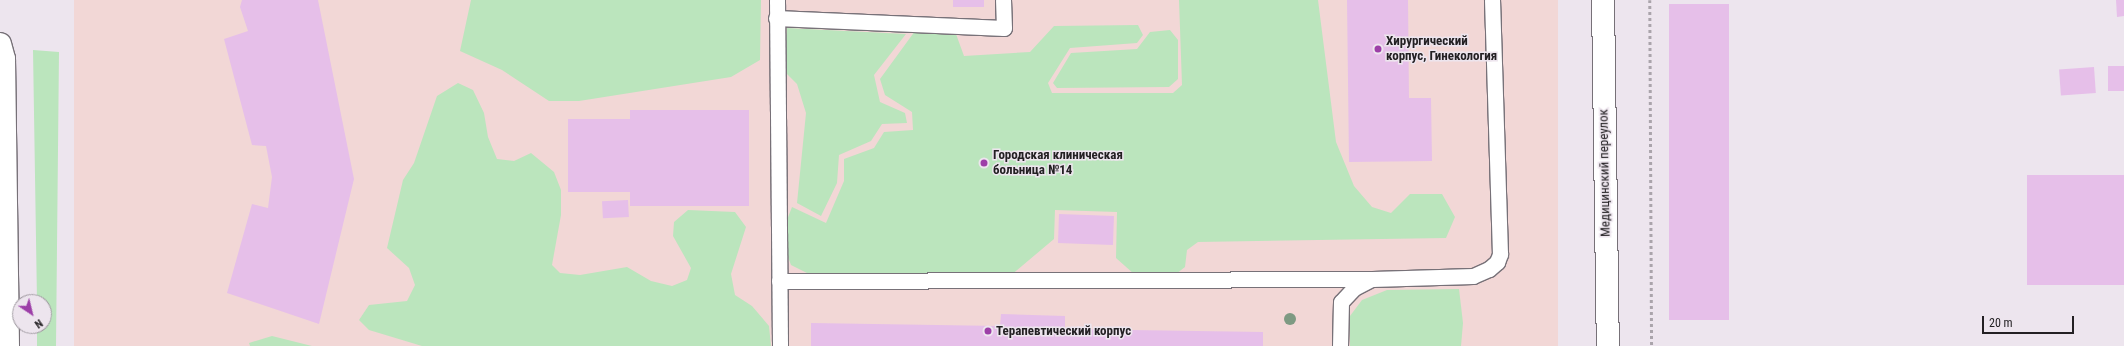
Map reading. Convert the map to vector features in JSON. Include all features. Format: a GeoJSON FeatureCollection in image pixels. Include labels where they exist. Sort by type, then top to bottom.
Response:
{"type":"FeatureCollection","features":[{"type":"Feature","properties":{"kind":"street","name":"Медицинский переулок"},"geometry":{"type":"LineString","coordinates":[[1603,0],[1608,346]]}},
{"type":"Feature","properties":{"kind":"street"},"geometry":{"type":"LineString","coordinates":[[0,44],[4,59],[4,269],[8,346]]}},
{"type":"Feature","properties":{"kind":"lane"},"geometry":{"type":"LineString","coordinates":[[777,0],[780,346]]}},
{"type":"Feature","properties":{"kind":"lane"},"geometry":{"type":"LineString","coordinates":[[776,18],[1004,28],[1003,0]]}},
{"type":"Feature","properties":{"kind":"lane"},"geometry":{"type":"LineString","coordinates":[[779,281],[1372,279],[1473,276],[1490,269],[1497,262],[1500,254],[1492,0]]}},
{"type":"Feature","properties":{"kind":"lane"},"geometry":{"type":"LineString","coordinates":[[1340,346],[1341,302],[1354,288],[1372,279]]}},
{"type":"Feature","properties":{"kind":"path"},"geometry":{"type":"LineString","coordinates":[[1650,0],[1652,346]]}},
{"type":"Feature","properties":{"kind":"shaded area","name":"Городская клиническая больница №14"},"geometry":{"type":"Polygon","coordinates":[[[74,0],[1558,0],[1558,346],[74,346],[74,0]]]}},
{"type":"Feature","properties":{"kind":"green space"},"geometry":{"type":"Polygon","coordinates":[[[471,0],[761,0],[760,60],[731,77],[579,101],[549,101],[502,70],[460,51],[471,0]]]}},
{"type":"Feature","properties":{"kind":"green space"},"geometry":{"type":"Polygon","coordinates":[[[1179,0],[1318,0],[1336,142],[1354,186],[1372,207],[1391,213],[1410,194],[1442,194],[1455,217],[1446,238],[1198,242],[1187,250],[1185,267],[1176,274],[1134,274],[1116,258],[1117,212],[1055,210],[1054,239],[1010,276],[811,275],[791,265],[784,246],[785,225],[792,207],[826,223],[844,181],[844,159],[874,148],[884,132],[913,130],[912,112],[885,95],[880,79],[915,31],[956,34],[964,56],[1030,52],[1054,26],[1138,25],[1143,35],[1137,43],[1070,48],[1048,83],[1052,93],[1173,93],[1182,85],[1179,0]]]}},
{"type":"Feature","properties":{"kind":"green space"},"geometry":{"type":"Polygon","coordinates":[[[787,28],[906,34],[874,75],[880,102],[905,113],[907,123],[882,124],[871,141],[839,155],[837,183],[821,216],[797,203],[806,113],[797,84],[783,70],[787,28]]]}},
{"type":"Feature","properties":{"kind":"green space"},"geometry":{"type":"Polygon","coordinates":[[[1170,30],[1178,40],[1178,79],[1169,87],[1057,88],[1053,83],[1071,53],[1137,49],[1150,32],[1170,30]]]}},
{"type":"Feature","properties":{"kind":"green space"},"geometry":{"type":"Polygon","coordinates":[[[33,50],[59,52],[56,346],[37,346],[37,334],[52,334],[52,294],[37,294],[33,50]]]}},
{"type":"Feature","properties":{"kind":"green space"},"geometry":{"type":"Polygon","coordinates":[[[458,83],[473,90],[484,113],[488,137],[497,159],[514,161],[531,153],[554,172],[561,190],[561,215],[552,265],[560,273],[580,275],[627,267],[651,281],[672,286],[687,280],[691,268],[673,236],[674,222],[688,210],[735,212],[746,227],[731,274],[735,295],[752,306],[769,326],[771,346],[422,346],[369,330],[359,320],[369,305],[407,301],[415,285],[409,268],[387,248],[403,180],[414,163],[437,96],[458,83]]]}},
{"type":"Feature","properties":{"kind":"green space"},"geometry":{"type":"Polygon","coordinates":[[[1459,289],[1463,323],[1461,346],[1350,346],[1350,316],[1362,300],[1387,290],[1459,289]]]}},
{"type":"Feature","properties":{"kind":"green space"},"geometry":{"type":"Polygon","coordinates":[[[272,336],[312,346],[250,346],[249,343],[272,336]]]}},
{"type":"Feature","properties":{"kind":"building"},"geometry":{"type":"Polygon","coordinates":[[[242,0],[318,0],[354,179],[319,324],[227,293],[252,204],[268,208],[272,177],[266,146],[252,145],[224,39],[248,31],[240,7],[242,0]]]}},
{"type":"Feature","properties":{"kind":"building"},"geometry":{"type":"Polygon","coordinates":[[[953,0],[984,0],[984,7],[953,7],[953,0]]]}},
{"type":"Feature","properties":{"kind":"building","name":"Хирургический корпус, Гинекология"},"geometry":{"type":"Polygon","coordinates":[[[1347,0],[1408,0],[1409,98],[1431,98],[1432,161],[1349,162],[1347,0]]]}},
{"type":"Feature","properties":{"kind":"building"},"geometry":{"type":"Polygon","coordinates":[[[2116,0],[2124,0],[2124,16],[2117,17],[2116,0]]]}},
{"type":"Feature","properties":{"kind":"building"},"geometry":{"type":"Polygon","coordinates":[[[1669,4],[1729,4],[1729,320],[1669,320],[1669,4]]]}},
{"type":"Feature","properties":{"kind":"building"},"geometry":{"type":"Polygon","coordinates":[[[2108,66],[2124,66],[2124,91],[2108,91],[2108,66]]]}},
{"type":"Feature","properties":{"kind":"building"},"geometry":{"type":"Polygon","coordinates":[[[2094,67],[2096,93],[2061,95],[2059,69],[2094,67]]]}},
{"type":"Feature","properties":{"kind":"building"},"geometry":{"type":"Polygon","coordinates":[[[630,110],[749,110],[749,206],[630,206],[630,192],[568,192],[568,119],[630,119],[630,110]]]}},
{"type":"Feature","properties":{"kind":"building"},"geometry":{"type":"Polygon","coordinates":[[[2027,175],[2124,175],[2124,285],[2027,285],[2027,175]]]}},
{"type":"Feature","properties":{"kind":"building"},"geometry":{"type":"Polygon","coordinates":[[[628,200],[629,217],[603,218],[602,201],[628,200]]]}},
{"type":"Feature","properties":{"kind":"building"},"geometry":{"type":"Polygon","coordinates":[[[1059,214],[1114,216],[1113,245],[1058,243],[1059,214]]]}},
{"type":"Feature","properties":{"kind":"building","name":"Терапевтический корпус"},"geometry":{"type":"Polygon","coordinates":[[[1001,314],[1065,316],[1065,329],[1263,332],[1263,346],[811,346],[811,323],[1000,326],[1001,314]]]}},
{"type":"Feature","properties":{"kind":"place","name":"Хирургический корпус, Гинекология"},"geometry":{"type":"Point","coordinates":[1378,49]}},
{"type":"Feature","properties":{"kind":"place","name":"Городская клиническая больница №14"},"geometry":{"type":"Point","coordinates":[984,163]}},
{"type":"Feature","properties":{"kind":"place","name":"Терапевтический корпус"},"geometry":{"type":"Point","coordinates":[988,331]}}]}
